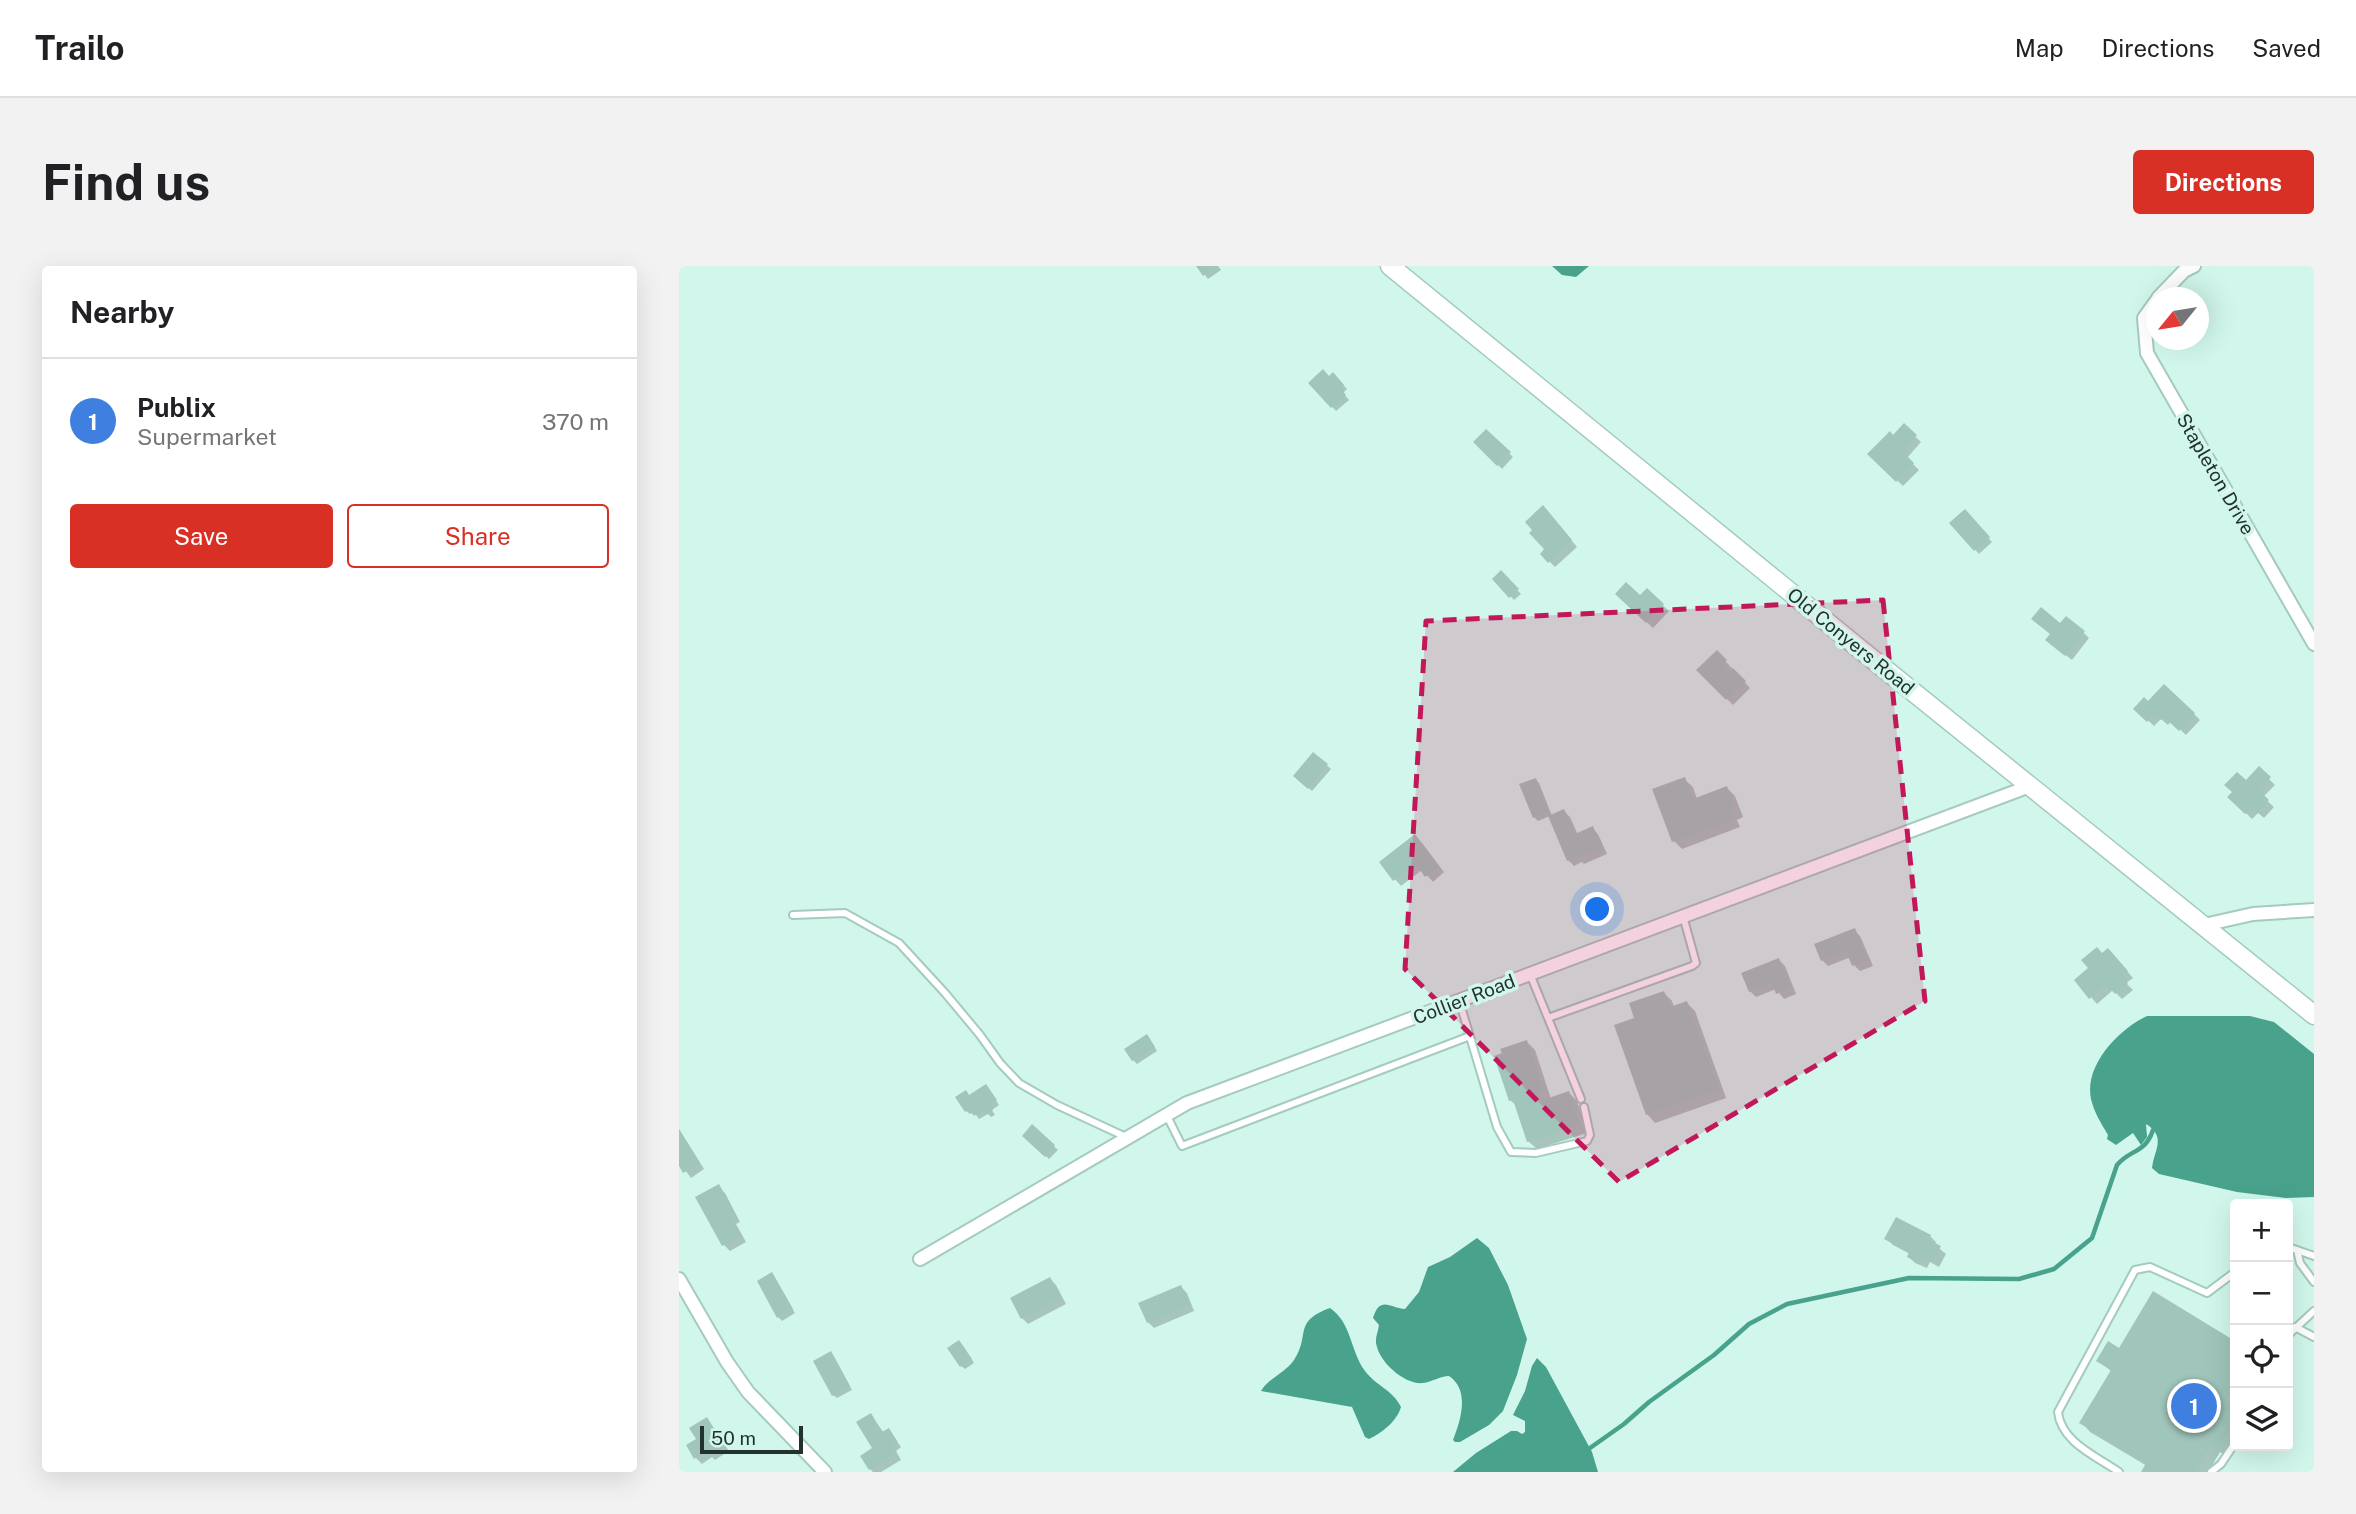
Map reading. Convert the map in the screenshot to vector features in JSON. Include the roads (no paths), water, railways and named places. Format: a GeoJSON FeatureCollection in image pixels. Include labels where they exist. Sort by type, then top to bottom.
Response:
{"type":"FeatureCollection","features":[{"type":"Feature","properties":{"kind":"street","name":"Old Conyers Road"},"geometry":{"type":"LineString","coordinates":[[1390,266],[2314,1015]]}},
{"type":"Feature","properties":{"kind":"street","name":"Stapleton Drive"},"geometry":{"type":"LineString","coordinates":[[2169,287],[2184,271],[2194,266]]}},
{"type":"Feature","properties":{"kind":"street","name":"Stapleton Drive"},"geometry":{"type":"LineString","coordinates":[[2146,315],[2146,341]]}},
{"type":"Feature","properties":{"kind":"street","name":"Stapleton Drive"},"geometry":{"type":"LineString","coordinates":[[2147,350],[2314,644]]}},
{"type":"Feature","properties":{"kind":"street","name":"Collier Road"},"geometry":{"type":"LineString","coordinates":[[920,1259],[1187,1103],[2029,786]]}},
{"type":"Feature","properties":{"kind":"street"},"geometry":{"type":"LineString","coordinates":[[2204,925],[2253,914],[2314,910]]}},
{"type":"Feature","properties":{"kind":"street"},"geometry":{"type":"LineString","coordinates":[[679,1279],[727,1362],[748,1392],[825,1472]]}},
{"type":"Feature","properties":{"kind":"lane"},"geometry":{"type":"LineString","coordinates":[[793,915],[845,913],[899,943],[1019,1083],[1057,1105],[1126,1137]]}},
{"type":"Feature","properties":{"kind":"lane"},"geometry":{"type":"LineString","coordinates":[[1548,1018],[1696,963],[1682,916]]}},
{"type":"Feature","properties":{"kind":"lane"},"geometry":{"type":"LineString","coordinates":[[1529,974],[1581,1099]]}},
{"type":"Feature","properties":{"kind":"lane"},"geometry":{"type":"LineString","coordinates":[[1459,1000],[1497,1127],[1511,1152],[1536,1153],[1587,1141],[1590,1135],[1584,1107]]}},
{"type":"Feature","properties":{"kind":"lane"},"geometry":{"type":"LineString","coordinates":[[1166,1114],[1182,1146],[1470,1036]]}},
{"type":"Feature","properties":{"kind":"lane"},"geometry":{"type":"LineString","coordinates":[[2293,1249],[2314,1256]]}},
{"type":"Feature","properties":{"kind":"lane"},"geometry":{"type":"LineString","coordinates":[[2297,1250],[2300,1263],[2314,1282]]}},
{"type":"Feature","properties":{"kind":"lane"},"geometry":{"type":"LineString","coordinates":[[2119,1472],[2066,1435],[2059,1424],[2058,1412],[2135,1270],[2150,1267],[2207,1293],[2230,1276]]}},
{"type":"Feature","properties":{"kind":"lane"},"geometry":{"type":"LineString","coordinates":[[2293,1329],[2314,1311]]}},
{"type":"Feature","properties":{"kind":"lane"},"geometry":{"type":"LineString","coordinates":[[2295,1327],[2314,1337]]}},
{"type":"Feature","properties":{"kind":"lane"},"geometry":{"type":"LineString","coordinates":[[2211,1472],[2221,1464],[2230,1450]]}},
{"type":"Feature","properties":{"kind":"waterway"},"geometry":{"type":"LineString","coordinates":[[1590,1448],[1714,1355],[1749,1324],[1787,1304],[1909,1278],[2019,1279],[2054,1269],[2092,1238],[2117,1165],[2142,1147],[2153,1130]]}},
{"type":"Feature","properties":{"kind":"place","name":"Publix"},"geometry":{"type":"Point","coordinates":[2194,1406]}}]}
